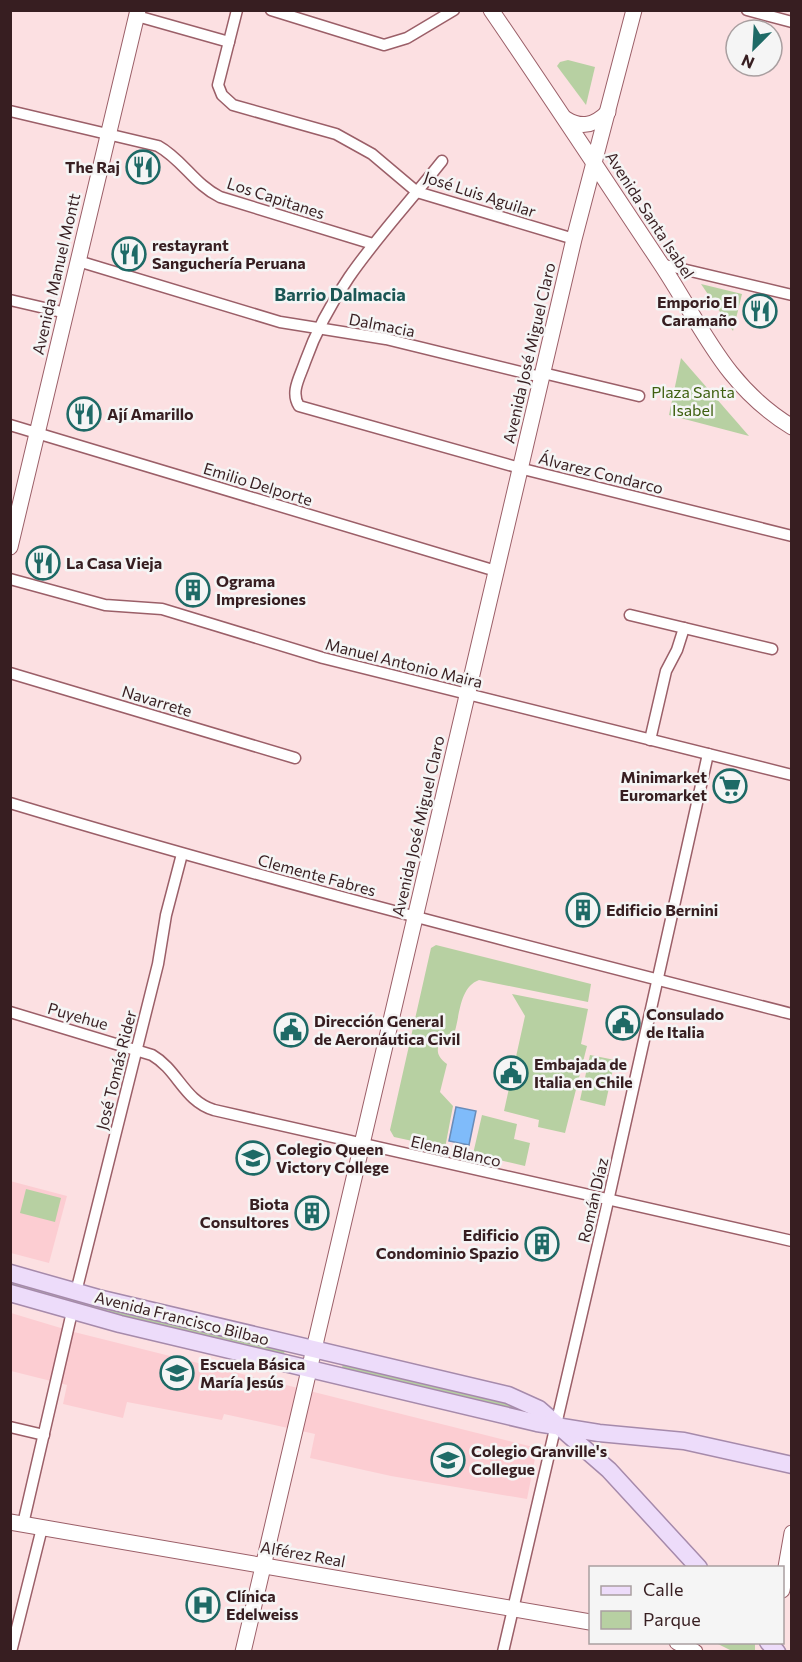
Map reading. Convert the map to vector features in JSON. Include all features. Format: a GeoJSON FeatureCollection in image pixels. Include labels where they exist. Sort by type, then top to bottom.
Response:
{"type":"FeatureCollection","features":[{"type":"Feature","properties":{"kind":"main road","name":"Avenida Francisco Bilbao"},"geometry":{"type":"LineString","coordinates":[[10,1273],[76,1292],[521,1400],[539,1409],[556,1426]]}},
{"type":"Feature","properties":{"kind":"main road","name":"Avenida Francisco Bilbao"},"geometry":{"type":"LineString","coordinates":[[10,1293],[72,1312],[309,1370],[556,1426],[684,1441],[792,1465]]}},
{"type":"Feature","properties":{"kind":"main road"},"geometry":{"type":"LineString","coordinates":[[556,1426],[609,1470],[697,1566]]}},
{"type":"Feature","properties":{"kind":"street"},"geometry":{"type":"LineString","coordinates":[[138,14],[229,42],[237,10]]}},
{"type":"Feature","properties":{"kind":"street"},"geometry":{"type":"LineString","coordinates":[[271,10],[384,45],[408,38],[454,10]]}},
{"type":"Feature","properties":{"kind":"street","name":"Avenida Santa Isabel"},"geometry":{"type":"LineString","coordinates":[[491,10],[566,119],[735,381],[762,407],[792,427]]}},
{"type":"Feature","properties":{"kind":"street","name":"Avenida José Miguel Claro"},"geometry":{"type":"LineString","coordinates":[[243,1652],[574,239],[634,10]]}},
{"type":"Feature","properties":{"kind":"street"},"geometry":{"type":"LineString","coordinates":[[747,10],[792,22]]}},
{"type":"Feature","properties":{"kind":"street","name":"Avenida Manuel Montt"},"geometry":{"type":"LineString","coordinates":[[10,547],[138,14]]}},
{"type":"Feature","properties":{"kind":"street","name":"José Luis Aguilar"},"geometry":{"type":"LineString","coordinates":[[229,42],[218,85],[222,95],[232,105],[352,140],[417,192],[574,239]]}},
{"type":"Feature","properties":{"kind":"street","name":"Los Capitanes"},"geometry":{"type":"LineString","coordinates":[[10,111],[149,144],[165,151],[202,186],[220,196],[373,244]]}},
{"type":"Feature","properties":{"kind":"street"},"geometry":{"type":"LineString","coordinates":[[566,119],[577,124],[588,124],[608,112]]}},
{"type":"Feature","properties":{"kind":"street"},"geometry":{"type":"LineString","coordinates":[[318,328],[335,296],[373,244],[442,161]]}},
{"type":"Feature","properties":{"kind":"street","name":"Dalmacia"},"geometry":{"type":"LineString","coordinates":[[78,261],[256,316],[386,339],[639,396]]}},
{"type":"Feature","properties":{"kind":"street"},"geometry":{"type":"LineString","coordinates":[[661,264],[792,295]]}},
{"type":"Feature","properties":{"kind":"street"},"geometry":{"type":"LineString","coordinates":[[10,300],[66,312]]}},
{"type":"Feature","properties":{"kind":"street","name":"Álvarez Condarco"},"geometry":{"type":"LineString","coordinates":[[318,328],[294,395],[299,406],[520,468],[792,536]]}},
{"type":"Feature","properties":{"kind":"street","name":"Emilio Delporte"},"geometry":{"type":"LineString","coordinates":[[10,425],[496,571]]}},
{"type":"Feature","properties":{"kind":"street","name":"Manuel Antonio Maira"},"geometry":{"type":"LineString","coordinates":[[10,579],[105,605],[162,609],[282,647],[792,775]]}},
{"type":"Feature","properties":{"kind":"street"},"geometry":{"type":"LineString","coordinates":[[630,615],[772,650]]}},
{"type":"Feature","properties":{"kind":"street"},"geometry":{"type":"LineString","coordinates":[[650,740],[666,671],[677,650],[684,628]]}},
{"type":"Feature","properties":{"kind":"street","name":"Navarrete"},"geometry":{"type":"LineString","coordinates":[[10,673],[295,758]]}},
{"type":"Feature","properties":{"kind":"street","name":"Román Díaz"},"geometry":{"type":"LineString","coordinates":[[503,1652],[708,754]]}},
{"type":"Feature","properties":{"kind":"street","name":"Clemente Fabres"},"geometry":{"type":"LineString","coordinates":[[10,803],[182,855],[415,918],[792,1014]]}},
{"type":"Feature","properties":{"kind":"street","name":"José Tomás Rider"},"geometry":{"type":"LineString","coordinates":[[76,1292],[182,855]]}},
{"type":"Feature","properties":{"kind":"street","name":"Puyehue"},"geometry":{"type":"LineString","coordinates":[[10,1012],[136,1049]]}},
{"type":"Feature","properties":{"kind":"street","name":"Elena Blanco"},"geometry":{"type":"LineString","coordinates":[[136,1049],[165,1064],[191,1098],[205,1107],[362,1145],[792,1241]]}},
{"type":"Feature","properties":{"kind":"street"},"geometry":{"type":"LineString","coordinates":[[17,1523],[44,1435],[72,1312]]}},
{"type":"Feature","properties":{"kind":"street"},"geometry":{"type":"LineString","coordinates":[[10,1427],[44,1435]]}},
{"type":"Feature","properties":{"kind":"street","name":"Alférez Real"},"geometry":{"type":"LineString","coordinates":[[17,1523],[589,1622]]}},
{"type":"Feature","properties":{"kind":"street"},"geometry":{"type":"LineString","coordinates":[[11,1652],[42,1528]]}},
{"type":"Feature","properties":{"kind":"street"},"geometry":{"type":"LineString","coordinates":[[784,1584],[792,1533]]}},
{"type":"Feature","properties":{"kind":"street"},"geometry":{"type":"LineString","coordinates":[[681,1644],[695,1652]]}},
{"type":"Feature","properties":{"kind":"shaded area"},"geometry":{"type":"Polygon","coordinates":[[[10,1181],[67,1196],[49,1263],[11,1253],[10,1181]]]}},
{"type":"Feature","properties":{"kind":"shaded area"},"geometry":{"type":"Polygon","coordinates":[[[11,1313],[74,1332],[537,1448],[527,1499],[391,1476],[310,1458],[315,1434],[224,1414],[222,1420],[127,1402],[123,1418],[63,1404],[67,1385],[11,1371],[11,1313]]]}},
{"type":"Feature","properties":{"kind":"green space"},"geometry":{"type":"Polygon","coordinates":[[[568,60],[595,67],[586,105],[557,66],[560,62],[568,60]]]}},
{"type":"Feature","properties":{"kind":"green space"},"geometry":{"type":"Polygon","coordinates":[[[701,284],[742,294],[733,331],[701,284]]]}},
{"type":"Feature","properties":{"kind":"green space","name":"Plaza Santa Isabel"},"geometry":{"type":"Polygon","coordinates":[[[681,358],[749,436],[669,415],[681,358]]]}},
{"type":"Feature","properties":{"kind":"green space"},"geometry":{"type":"Polygon","coordinates":[[[436,945],[591,984],[588,1002],[479,980],[468,988],[464,994],[455,1031],[441,1038],[438,1046],[439,1055],[447,1064],[440,1092],[453,1106],[445,1148],[394,1137],[390,1130],[431,948],[436,945]]]}},
{"type":"Feature","properties":{"kind":"green space"},"geometry":{"type":"Polygon","coordinates":[[[512,994],[588,1009],[581,1044],[587,1046],[565,1133],[538,1127],[539,1120],[504,1111],[525,1016],[512,994]]]}},
{"type":"Feature","properties":{"kind":"green space"},"geometry":{"type":"Polygon","coordinates":[[[590,1055],[615,1060],[605,1106],[580,1100],[590,1055]]]}},
{"type":"Feature","properties":{"kind":"green space"},"geometry":{"type":"Polygon","coordinates":[[[482,1115],[517,1124],[514,1139],[530,1143],[525,1166],[473,1154],[482,1115]]]}},
{"type":"Feature","properties":{"kind":"green space"},"geometry":{"type":"Polygon","coordinates":[[[26,1189],[61,1198],[55,1222],[20,1213],[26,1189]]]}},
{"type":"Feature","properties":{"kind":"green space"},"geometry":{"type":"Polygon","coordinates":[[[10,1279],[285,1350],[284,1354],[80,1306],[11,1284],[10,1279]]]}},
{"type":"Feature","properties":{"kind":"green space"},"geometry":{"type":"Polygon","coordinates":[[[343,1363],[524,1407],[523,1411],[342,1368],[343,1363]]]}},
{"type":"Feature","properties":{"kind":"green space"},"geometry":{"type":"Polygon","coordinates":[[[718,1644],[755,1644],[755,1652],[732,1651],[718,1644]]]}},
{"type":"Feature","properties":{"kind":"water"},"geometry":{"type":"Polygon","coordinates":[[[456,1107],[476,1111],[469,1145],[449,1141],[456,1107]]]}},
{"type":"Feature","properties":{"kind":"place","name":"The Raj"},"geometry":{"type":"Point","coordinates":[143,167]}},
{"type":"Feature","properties":{"kind":"place","name":"restayrant Sanguchería Peruana"},"geometry":{"type":"Point","coordinates":[129,254]}},
{"type":"Feature","properties":{"kind":"place","name":"Emporio El Caramaño"},"geometry":{"type":"Point","coordinates":[760,311]}},
{"type":"Feature","properties":{"kind":"place","name":"Ají Amarillo"},"geometry":{"type":"Point","coordinates":[84,414]}},
{"type":"Feature","properties":{"kind":"place","name":"La Casa Vieja"},"geometry":{"type":"Point","coordinates":[43,563]}},
{"type":"Feature","properties":{"kind":"place","name":"Ograma Impresiones"},"geometry":{"type":"Point","coordinates":[193,590]}},
{"type":"Feature","properties":{"kind":"place","name":"Minimarket Euromarket"},"geometry":{"type":"Point","coordinates":[730,786]}},
{"type":"Feature","properties":{"kind":"place","name":"Edificio Bernini"},"geometry":{"type":"Point","coordinates":[583,910]}},
{"type":"Feature","properties":{"kind":"place","name":"Consulado de Italia"},"geometry":{"type":"Point","coordinates":[623,1023]}},
{"type":"Feature","properties":{"kind":"place","name":"Dirección General de Aeronáutica Civil"},"geometry":{"type":"Point","coordinates":[291,1030]}},
{"type":"Feature","properties":{"kind":"place","name":"Embajada de Italia en Chile"},"geometry":{"type":"Point","coordinates":[511,1073]}},
{"type":"Feature","properties":{"kind":"place","name":"Colegio Queen Victory College"},"geometry":{"type":"Point","coordinates":[253,1158]}},
{"type":"Feature","properties":{"kind":"place","name":"Biota Consultores"},"geometry":{"type":"Point","coordinates":[312,1213]}},
{"type":"Feature","properties":{"kind":"place","name":"Edificio Condominio Spazio"},"geometry":{"type":"Point","coordinates":[542,1244]}},
{"type":"Feature","properties":{"kind":"place","name":"Escuela Básica María Jesús"},"geometry":{"type":"Point","coordinates":[177,1373]}},
{"type":"Feature","properties":{"kind":"place","name":"Colegio Granville's Collegue"},"geometry":{"type":"Point","coordinates":[448,1460]}},
{"type":"Feature","properties":{"kind":"place","name":"Clínica Edelweiss"},"geometry":{"type":"Point","coordinates":[203,1605]}},
{"type":"Feature","properties":{"kind":"district","name":"Barrio Dalmacia"},"geometry":{"type":"Point","coordinates":[340,295]}}]}
